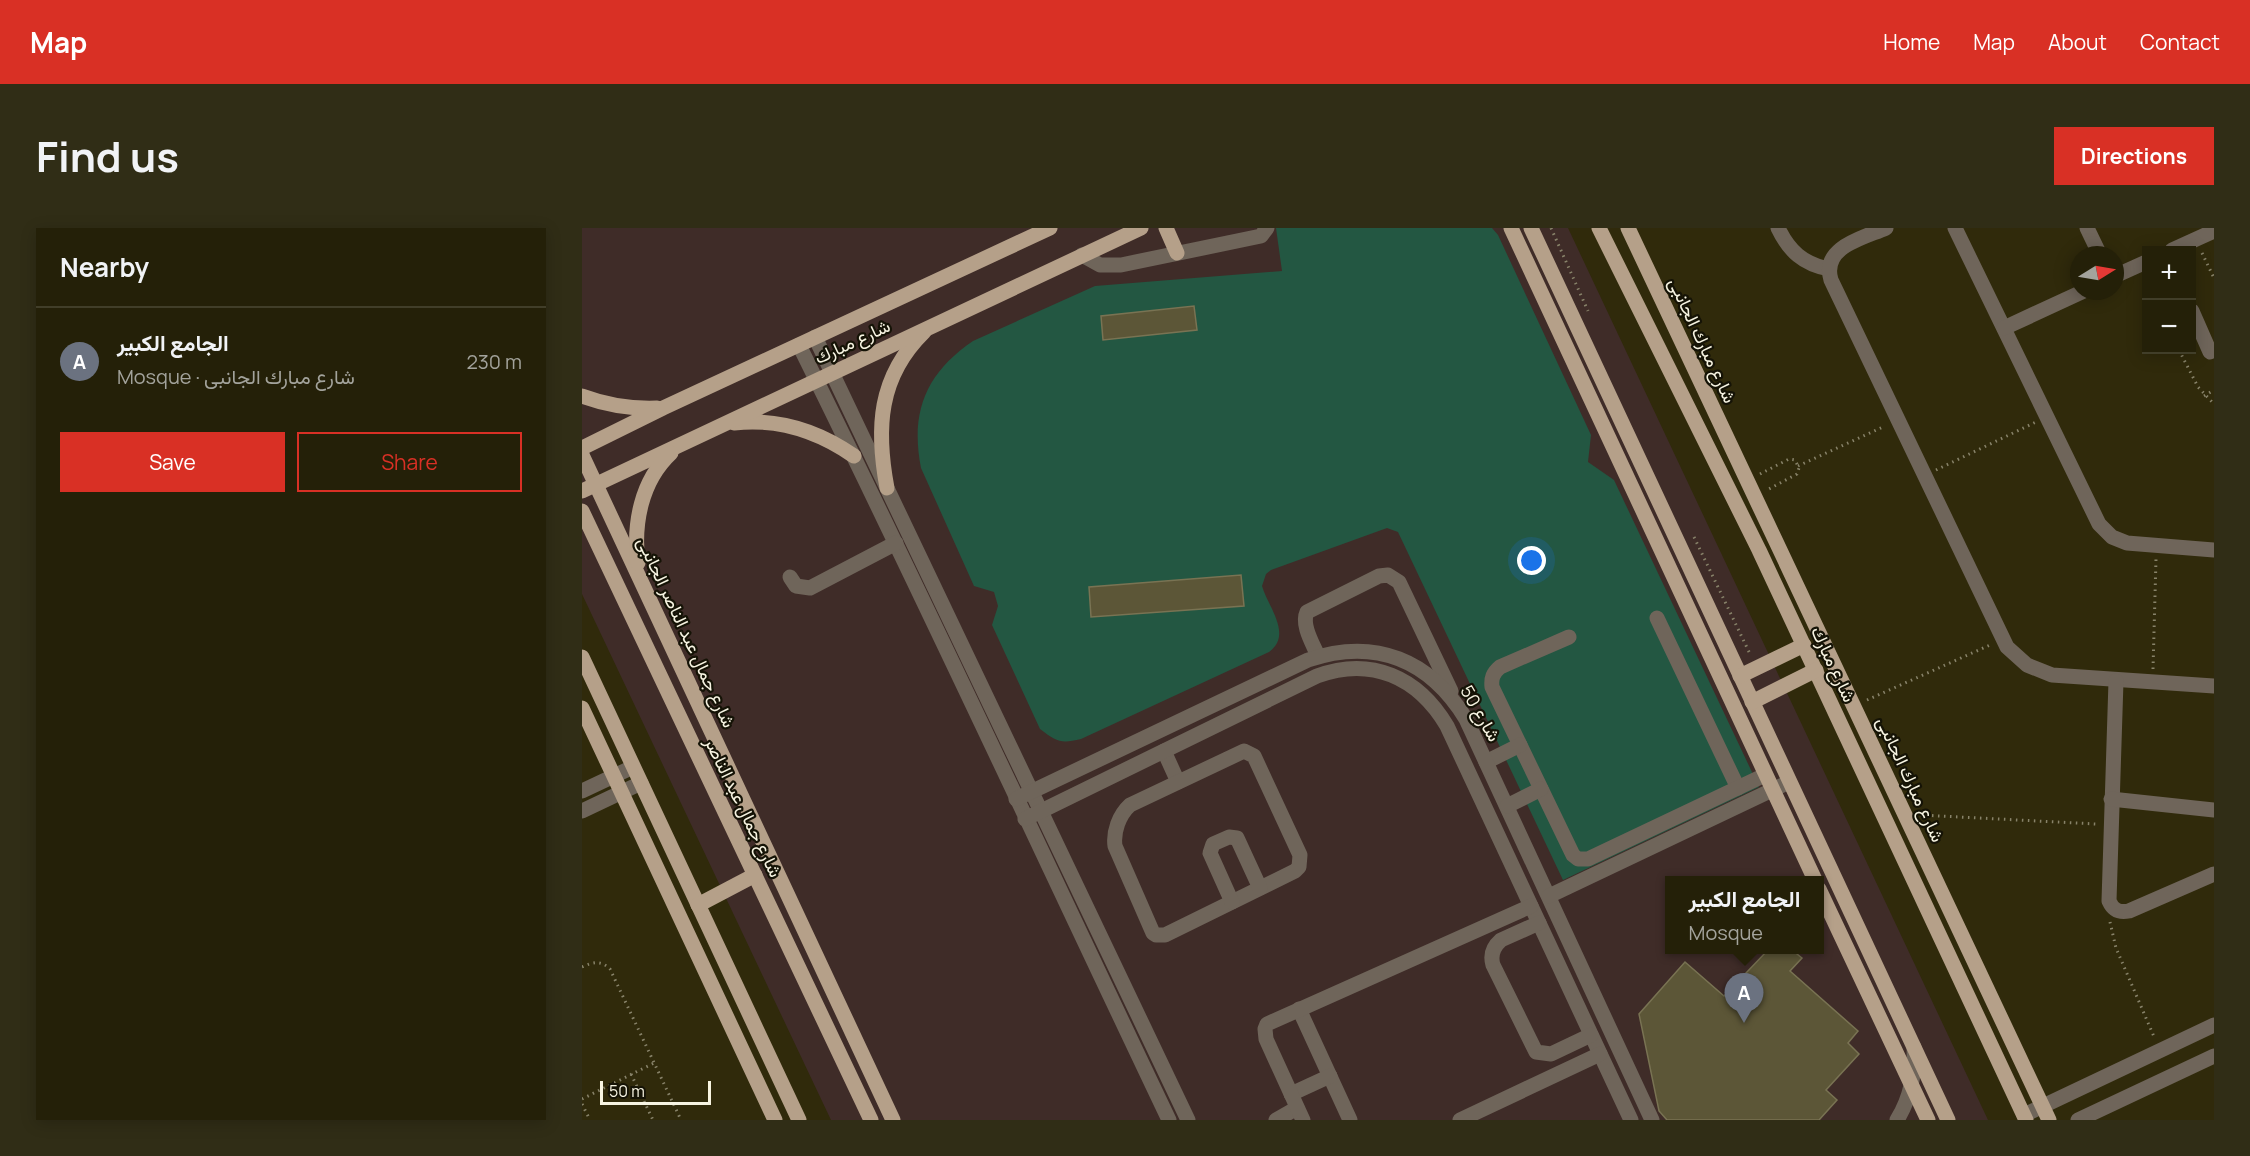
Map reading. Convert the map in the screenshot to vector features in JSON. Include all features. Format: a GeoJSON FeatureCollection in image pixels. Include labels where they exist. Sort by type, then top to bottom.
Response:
{"type":"FeatureCollection","features":[{"type":"Feature","properties":{"kind":"main road","name":"شارع مبارك"},"geometry":{"type":"LineString","coordinates":[[582,448],[1050,228]]}},
{"type":"Feature","properties":{"kind":"main road","name":"شارع مبارك"},"geometry":{"type":"LineString","coordinates":[[589,488],[1141,228]]}},
{"type":"Feature","properties":{"kind":"main road"},"geometry":{"type":"LineString","coordinates":[[1166,228],[1177,253]]}},
{"type":"Feature","properties":{"kind":"main road"},"geometry":{"type":"LineString","coordinates":[[1511,228],[1813,876]]}},
{"type":"Feature","properties":{"kind":"main road"},"geometry":{"type":"LineString","coordinates":[[1531,228],[1946,1116],[1929,1120],[1824,900]]}},
{"type":"Feature","properties":{"kind":"main road","name":"شارع مبارك"},"geometry":{"type":"LineString","coordinates":[[1599,228],[1759,550],[2025,1117]]}},
{"type":"Feature","properties":{"kind":"main road","name":"شارع مبارك الجانبى"},"geometry":{"type":"LineString","coordinates":[[1628,228],[2046,1113]]}},
{"type":"Feature","properties":{"kind":"main road"},"geometry":{"type":"LineString","coordinates":[[880,491],[880,429],[887,390],[905,355],[931,325]]}},
{"type":"Feature","properties":{"kind":"main road"},"geometry":{"type":"LineString","coordinates":[[582,396],[627,408],[663,408]]}},
{"type":"Feature","properties":{"kind":"main road"},"geometry":{"type":"LineString","coordinates":[[725,424],[764,422],[783,424],[820,436],[854,456]]}},
{"type":"Feature","properties":{"kind":"main road"},"geometry":{"type":"LineString","coordinates":[[1612,446],[1629,438]]}},
{"type":"Feature","properties":{"kind":"main road"},"geometry":{"type":"LineString","coordinates":[[643,584],[636,541],[637,519],[652,478],[663,460],[679,445]]}},
{"type":"Feature","properties":{"kind":"main road","name":"شارع جمال عبد الناصر الجانبى"},"geometry":{"type":"LineString","coordinates":[[582,455],[589,488],[643,584],[893,1120]]}},
{"type":"Feature","properties":{"kind":"main road","name":"شارع جمال عبد الناصر"},"geometry":{"type":"LineString","coordinates":[[582,511],[871,1120]]}},
{"type":"Feature","properties":{"kind":"main road"},"geometry":{"type":"LineString","coordinates":[[1740,676],[1804,645]]}},
{"type":"Feature","properties":{"kind":"main road"},"geometry":{"type":"LineString","coordinates":[[582,657],[799,1120]]}},
{"type":"Feature","properties":{"kind":"main road"},"geometry":{"type":"LineString","coordinates":[[1752,702],[1816,670]]}},
{"type":"Feature","properties":{"kind":"main road"},"geometry":{"type":"LineString","coordinates":[[672,704],[693,693]]}},
{"type":"Feature","properties":{"kind":"main road"},"geometry":{"type":"LineString","coordinates":[[582,708],[775,1120]]}},
{"type":"Feature","properties":{"kind":"main road"},"geometry":{"type":"LineString","coordinates":[[1912,879],[1932,869]]}},
{"type":"Feature","properties":{"kind":"main road"},"geometry":{"type":"LineString","coordinates":[[698,905],[755,875]]}},
{"type":"Feature","properties":{"kind":"street"},"geometry":{"type":"LineString","coordinates":[[1082,255],[1100,265],[1110,266],[1262,236],[1267,228]]}},
{"type":"Feature","properties":{"kind":"street"},"geometry":{"type":"LineString","coordinates":[[1778,228],[1794,254],[1809,264],[1828,269]]}},
{"type":"Feature","properties":{"kind":"street"},"geometry":{"type":"LineString","coordinates":[[1886,228],[1842,248],[1832,257],[1828,269],[1831,280],[2003,639],[2013,654],[2035,670],[2052,675],[2214,686]]}},
{"type":"Feature","properties":{"kind":"street"},"geometry":{"type":"LineString","coordinates":[[1955,228],[2095,517],[2105,531],[2112,537],[2127,543],[2214,550]]}},
{"type":"Feature","properties":{"kind":"street"},"geometry":{"type":"LineString","coordinates":[[2087,228],[2096,246]]}},
{"type":"Feature","properties":{"kind":"street"},"geometry":{"type":"LineString","coordinates":[[2181,246],[2214,231]]}},
{"type":"Feature","properties":{"kind":"street"},"geometry":{"type":"LineString","coordinates":[[2124,272],[2142,264]]}},
{"type":"Feature","properties":{"kind":"street"},"geometry":{"type":"LineString","coordinates":[[2004,328],[2070,297]]}},
{"type":"Feature","properties":{"kind":"street"},"geometry":{"type":"LineString","coordinates":[[2196,320],[2210,352]]}},
{"type":"Feature","properties":{"kind":"street"},"geometry":{"type":"LineString","coordinates":[[815,337],[832,372],[880,491],[896,543],[1169,1120]]}},
{"type":"Feature","properties":{"kind":"street"},"geometry":{"type":"LineString","coordinates":[[799,345],[854,456],[880,491],[1032,791],[1188,1120]]}},
{"type":"Feature","properties":{"kind":"street"},"geometry":{"type":"LineString","coordinates":[[790,577],[796,586],[810,588],[896,543]]}},
{"type":"Feature","properties":{"kind":"street"},"geometry":{"type":"LineString","coordinates":[[1318,656],[1305,623],[1307,612],[1379,576],[1392,576],[1399,582],[1458,707]]}},
{"type":"Feature","properties":{"kind":"street"},"geometry":{"type":"LineString","coordinates":[[1657,618],[1738,788]]}},
{"type":"Feature","properties":{"kind":"street"},"geometry":{"type":"LineString","coordinates":[[1569,636],[1500,667],[1492,675],[1492,687],[1573,855],[1583,860],[1588,859],[1765,775]]}},
{"type":"Feature","properties":{"kind":"street","name":"شارع 50"},"geometry":{"type":"LineString","coordinates":[[1016,799],[1318,656],[1352,650],[1397,657],[1439,683],[1458,707],[1507,806],[1652,1120]]}},
{"type":"Feature","properties":{"kind":"street","name":"شارع 50"},"geometry":{"type":"LineString","coordinates":[[1025,819],[1328,672],[1352,668],[1370,669],[1389,674],[1413,687],[1433,705],[1447,726],[1631,1120]]}},
{"type":"Feature","properties":{"kind":"street"},"geometry":{"type":"LineString","coordinates":[[1279,674],[1287,691]]}},
{"type":"Feature","properties":{"kind":"street"},"geometry":{"type":"LineString","coordinates":[[2116,681],[2108,896],[2111,905],[2119,911],[2129,911],[2214,874]]}},
{"type":"Feature","properties":{"kind":"street"},"geometry":{"type":"LineString","coordinates":[[1486,762],[1520,746]]}},
{"type":"Feature","properties":{"kind":"street"},"geometry":{"type":"LineString","coordinates":[[1164,751],[1178,782]]}},
{"type":"Feature","properties":{"kind":"street"},"geometry":{"type":"LineString","coordinates":[[1244,751],[1254,756],[1301,861],[1294,871],[1260,888],[1160,936],[1153,933],[1117,852],[1114,833],[1130,805],[1244,751]]}},
{"type":"Feature","properties":{"kind":"street"},"geometry":{"type":"LineString","coordinates":[[582,791],[633,766]]}},
{"type":"Feature","properties":{"kind":"street"},"geometry":{"type":"LineString","coordinates":[[1549,896],[1789,782]]}},
{"type":"Feature","properties":{"kind":"street"},"geometry":{"type":"LineString","coordinates":[[582,811],[641,783]]}},
{"type":"Feature","properties":{"kind":"street"},"geometry":{"type":"LineString","coordinates":[[1507,806],[1541,789]]}},
{"type":"Feature","properties":{"kind":"street"},"geometry":{"type":"LineString","coordinates":[[2111,799],[2214,810]]}},
{"type":"Feature","properties":{"kind":"street"},"geometry":{"type":"LineString","coordinates":[[1232,902],[1210,853],[1213,844],[1229,837],[1237,838],[1260,888]]}},
{"type":"Feature","properties":{"kind":"street"},"geometry":{"type":"LineString","coordinates":[[1520,882],[1538,872]]}},
{"type":"Feature","properties":{"kind":"street"},"geometry":{"type":"LineString","coordinates":[[1297,1107],[1266,1039],[1264,1029],[1271,1021],[1531,906]]}},
{"type":"Feature","properties":{"kind":"street"},"geometry":{"type":"LineString","coordinates":[[1539,923],[1501,940],[1493,950],[1493,965],[1536,1052],[1551,1054],[1591,1035]]}},
{"type":"Feature","properties":{"kind":"street"},"geometry":{"type":"LineString","coordinates":[[1299,1009],[1350,1120]]}},
{"type":"Feature","properties":{"kind":"street"},"geometry":{"type":"LineString","coordinates":[[2025,1117],[2046,1113],[2160,1051],[2214,1025]]}},
{"type":"Feature","properties":{"kind":"street"},"geometry":{"type":"LineString","coordinates":[[1896,1120],[1903,1110],[1912,1085],[1914,1047]]}},
{"type":"Feature","properties":{"kind":"street"},"geometry":{"type":"LineString","coordinates":[[1460,1120],[1600,1054]]}},
{"type":"Feature","properties":{"kind":"street"},"geometry":{"type":"LineString","coordinates":[[2078,1120],[2214,1056]]}},
{"type":"Feature","properties":{"kind":"street"},"geometry":{"type":"LineString","coordinates":[[1276,1120],[1297,1107],[1330,1076]]}},
{"type":"Feature","properties":{"kind":"path"},"geometry":{"type":"LineString","coordinates":[[1551,228],[1591,318]]}},
{"type":"Feature","properties":{"kind":"path"},"geometry":{"type":"LineString","coordinates":[[2196,239],[2214,278]]}},
{"type":"Feature","properties":{"kind":"path"},"geometry":{"type":"LineString","coordinates":[[2181,354],[2204,396],[2214,404]]}},
{"type":"Feature","properties":{"kind":"path"},"geometry":{"type":"LineString","coordinates":[[2204,396],[2214,390]]}},
{"type":"Feature","properties":{"kind":"path"},"geometry":{"type":"LineString","coordinates":[[1924,476],[2047,416]]}},
{"type":"Feature","properties":{"kind":"path"},"geometry":{"type":"LineString","coordinates":[[1798,466],[1897,420]]}},
{"type":"Feature","properties":{"kind":"path"},"geometry":{"type":"LineString","coordinates":[[1747,481],[1790,459],[1795,460],[1799,470],[1797,474],[1755,497]]}},
{"type":"Feature","properties":{"kind":"path"},"geometry":{"type":"LineString","coordinates":[[1692,534],[1757,668]]}},
{"type":"Feature","properties":{"kind":"path"},"geometry":{"type":"LineString","coordinates":[[2152,683],[2156,546]]}},
{"type":"Feature","properties":{"kind":"path"},"geometry":{"type":"LineString","coordinates":[[1854,706],[2003,639]]}},
{"type":"Feature","properties":{"kind":"path"},"geometry":{"type":"LineString","coordinates":[[1906,815],[2110,825]]}},
{"type":"Feature","properties":{"kind":"path"},"geometry":{"type":"LineString","coordinates":[[2111,905],[2110,924],[2116,948],[2160,1051]]}},
{"type":"Feature","properties":{"kind":"path"},"geometry":{"type":"LineString","coordinates":[[582,967],[599,962],[610,969],[681,1120]]}},
{"type":"Feature","properties":{"kind":"path"},"geometry":{"type":"LineString","coordinates":[[582,1099],[654,1063]]}},
{"type":"Feature","properties":{"kind":"path"},"geometry":{"type":"LineString","coordinates":[[631,1074],[653,1120]]}},
{"type":"Feature","properties":{"kind":"path"},"geometry":{"type":"LineString","coordinates":[[582,1104],[590,1120]]}},
{"type":"Feature","properties":{"kind":"shaded area"},"geometry":{"type":"Polygon","coordinates":[[[582,228],[1568,228],[1988,1120],[831,1120],[582,594],[582,228]]]}},
{"type":"Feature","properties":{"kind":"green space"},"geometry":{"type":"Polygon","coordinates":[[[1276,228],[1492,228],[1498,235],[1591,435],[1588,462],[1614,480],[1759,787],[1563,880],[1398,532],[1387,528],[1271,570],[1266,574],[1262,586],[1279,629],[1276,645],[1269,652],[1081,739],[1059,741],[1040,729],[992,625],[998,606],[994,592],[974,586],[921,468],[918,429],[925,396],[933,380],[944,366],[973,341],[1095,286],[1282,271],[1276,228]]]}},
{"type":"Feature","properties":{"kind":"building"},"geometry":{"type":"Polygon","coordinates":[[[1194,306],[1197,330],[1103,340],[1101,316],[1194,306]]]}},
{"type":"Feature","properties":{"kind":"building"},"geometry":{"type":"Polygon","coordinates":[[[1241,575],[1244,606],[1091,617],[1089,587],[1241,575]]]}},
{"type":"Feature","properties":{"kind":"building"},"geometry":{"type":"Polygon","coordinates":[[[1764,954],[1797,954],[1802,958],[1790,971],[1858,1031],[1848,1043],[1859,1054],[1826,1090],[1837,1100],[1819,1120],[1667,1120],[1659,1111],[1639,1014],[1685,962],[1724,996],[1764,954]]]}},
{"type":"Feature","properties":{"kind":"place","name":"الجامع الكبير"},"geometry":{"type":"Point","coordinates":[1744,1023]}}]}
